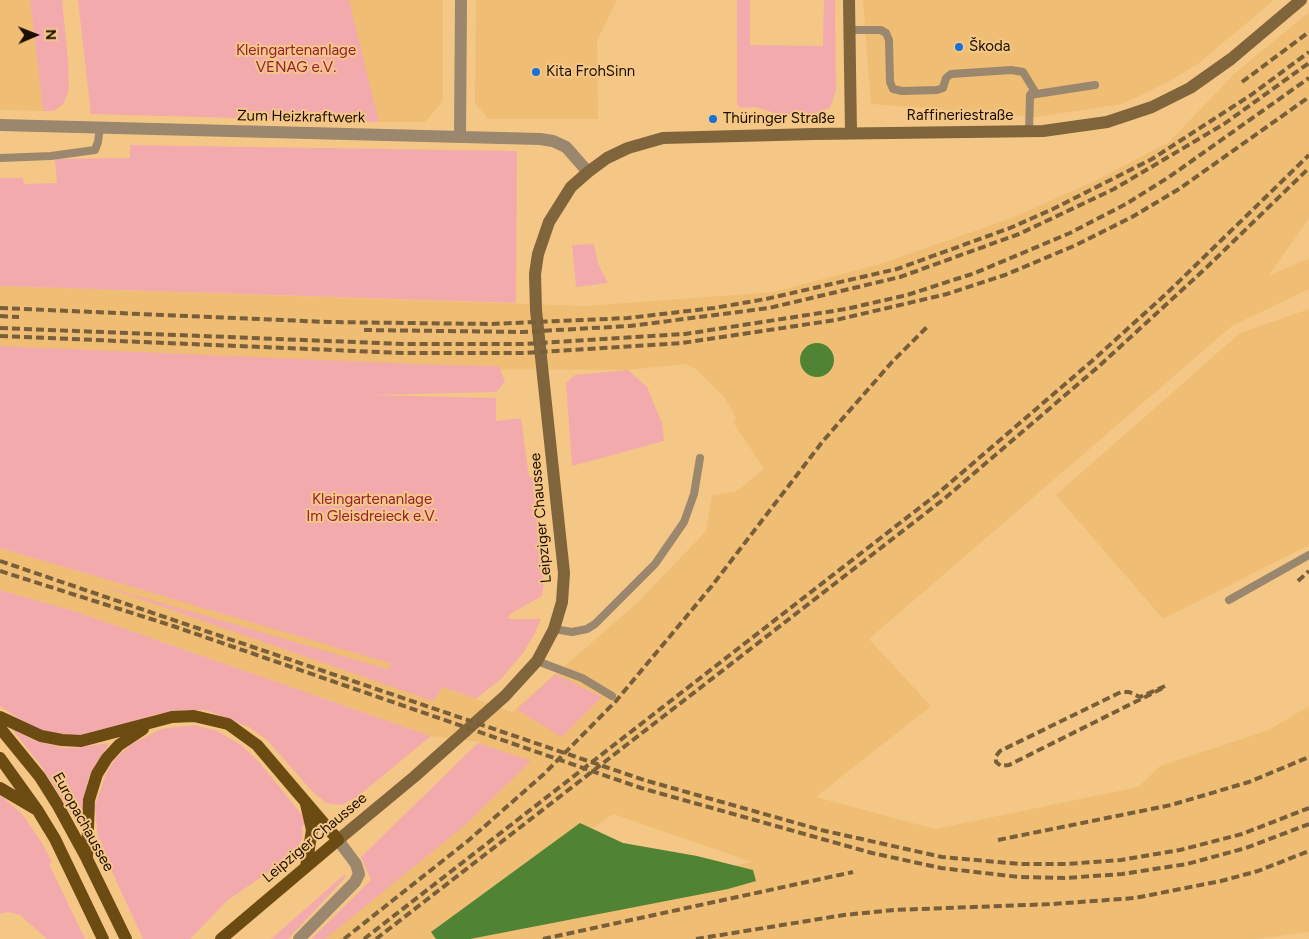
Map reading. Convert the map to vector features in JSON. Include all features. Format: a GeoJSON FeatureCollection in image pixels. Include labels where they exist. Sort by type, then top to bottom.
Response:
{"type":"FeatureCollection","features":[{"type":"Feature","properties":{"kind":"main road"},"geometry":{"type":"LineString","coordinates":[[848,0],[851,133]]}},
{"type":"Feature","properties":{"kind":"main road","name":"Raffineriestraße"},"geometry":{"type":"LineString","coordinates":[[588,172],[618,152],[648,141],[663,138],[851,133],[1029,132],[1064,130],[1107,122],[1152,107],[1218,70],[1301,0]]}},
{"type":"Feature","properties":{"kind":"main road","name":"Leipziger Chaussee"},"geometry":{"type":"LineString","coordinates":[[221,939],[498,702],[537,661],[554,628],[562,602],[564,573],[536,310],[535,274],[538,254],[549,222],[567,192],[588,172]]}},
{"type":"Feature","properties":{"kind":"main road"},"geometry":{"type":"LineString","coordinates":[[0,717],[41,736],[81,741],[99,738],[172,717],[194,716],[228,724],[257,745],[338,840]]}},
{"type":"Feature","properties":{"kind":"main road"},"geometry":{"type":"LineString","coordinates":[[88,859],[88,806],[97,774],[107,758],[119,745],[152,723]]}},
{"type":"Feature","properties":{"kind":"main road","name":"Europachaussee"},"geometry":{"type":"LineString","coordinates":[[0,728],[40,777],[88,859],[126,939]]}},
{"type":"Feature","properties":{"kind":"main road"},"geometry":{"type":"LineString","coordinates":[[0,758],[38,811],[55,840],[103,939]]}},
{"type":"Feature","properties":{"kind":"main road"},"geometry":{"type":"LineString","coordinates":[[0,788],[38,811]]}},
{"type":"Feature","properties":{"kind":"main road"},"geometry":{"type":"LineString","coordinates":[[304,799],[312,830],[306,867]]}},
{"type":"Feature","properties":{"kind":"street"},"geometry":{"type":"LineString","coordinates":[[460,137],[461,0]]}},
{"type":"Feature","properties":{"kind":"street","name":"Zum Heizkraftwerk"},"geometry":{"type":"LineString","coordinates":[[0,125],[553,141],[572,152],[588,172]]}},
{"type":"Feature","properties":{"kind":"street"},"geometry":{"type":"LineString","coordinates":[[299,939],[355,882],[358,874],[356,864],[338,840]]}},
{"type":"Feature","properties":{"kind":"lane"},"geometry":{"type":"LineString","coordinates":[[850,30],[881,30],[886,33],[889,40],[890,82],[894,88],[902,91],[937,90],[943,88],[946,78],[951,74],[1011,70],[1023,72],[1028,77],[1034,90],[1030,96],[1029,132]]}},
{"type":"Feature","properties":{"kind":"lane"},"geometry":{"type":"LineString","coordinates":[[1030,96],[1095,85]]}},
{"type":"Feature","properties":{"kind":"lane"},"geometry":{"type":"LineString","coordinates":[[0,158],[51,156],[94,150],[98,142],[100,127]]}},
{"type":"Feature","properties":{"kind":"lane"},"geometry":{"type":"LineString","coordinates":[[554,628],[572,632],[580,631],[595,624],[655,564],[675,537],[686,517],[698,477],[700,458]]}},
{"type":"Feature","properties":{"kind":"lane"},"geometry":{"type":"LineString","coordinates":[[1229,600],[1309,555]]}},
{"type":"Feature","properties":{"kind":"lane"},"geometry":{"type":"LineString","coordinates":[[537,661],[582,678],[612,696]]}},
{"type":"Feature","properties":{"kind":"shaded area"},"geometry":{"type":"Polygon","coordinates":[[[0,0],[30,0],[43,111],[0,110],[0,0]]]}},
{"type":"Feature","properties":{"kind":"shaded area"},"geometry":{"type":"Polygon","coordinates":[[[349,0],[443,0],[443,101],[425,122],[379,122],[349,0]]]}},
{"type":"Feature","properties":{"kind":"shaded area","name":"Kita FrohSinn"},"geometry":{"type":"Polygon","coordinates":[[[476,0],[617,0],[597,41],[598,119],[488,119],[475,103],[476,0]]]}},
{"type":"Feature","properties":{"kind":"shaded area"},"geometry":{"type":"Polygon","coordinates":[[[863,0],[1274,0],[1198,64],[1166,83],[1122,104],[1037,117],[871,104],[863,0]]]}},
{"type":"Feature","properties":{"kind":"shaded area"},"geometry":{"type":"Polygon","coordinates":[[[1309,12],[1309,219],[1268,276],[1309,258],[1309,289],[1232,326],[869,639],[931,706],[816,797],[935,829],[1138,787],[1160,766],[1269,730],[1309,706],[1309,932],[1257,939],[319,939],[382,885],[367,857],[480,742],[431,736],[74,611],[0,590],[0,548],[392,664],[443,687],[512,712],[637,603],[706,531],[712,495],[737,491],[764,469],[733,422],[736,418],[724,397],[696,369],[685,364],[628,370],[444,369],[0,349],[0,286],[586,306],[774,292],[880,264],[1009,219],[1095,181],[1169,142],[1234,74],[1309,12]],[[613,814],[459,921],[561,903],[752,862],[613,814]]]}},
{"type":"Feature","properties":{"kind":"shaded area"},"geometry":{"type":"Polygon","coordinates":[[[1309,309],[1309,545],[1163,619],[1056,495],[1240,333],[1309,309]]]}},
{"type":"Feature","properties":{"kind":"shaded area"},"geometry":{"type":"Polygon","coordinates":[[[817,343],[829,348],[834,360],[829,372],[817,377],[805,372],[800,360],[805,348],[817,343]]]}},
{"type":"Feature","properties":{"kind":"shaded area"},"geometry":{"type":"Polygon","coordinates":[[[580,823],[623,843],[697,856],[753,870],[756,881],[728,889],[470,939],[436,939],[431,932],[580,823]]]}},
{"type":"Feature","properties":{"kind":"green space"},"geometry":{"type":"Polygon","coordinates":[[[30,0],[62,0],[69,89],[64,103],[54,111],[43,111],[30,0]]]}},
{"type":"Feature","properties":{"kind":"green space","name":"Kleingartenanlage VENAG e.V."},"geometry":{"type":"Polygon","coordinates":[[[78,0],[349,0],[379,122],[91,114],[78,0]]]}},
{"type":"Feature","properties":{"kind":"green space"},"geometry":{"type":"Polygon","coordinates":[[[737,0],[750,0],[750,45],[823,46],[824,0],[835,0],[836,90],[830,108],[809,115],[780,115],[756,107],[741,108],[737,104],[737,0]]]}},
{"type":"Feature","properties":{"kind":"green space"},"geometry":{"type":"Polygon","coordinates":[[[130,145],[517,151],[516,303],[0,286],[0,178],[23,178],[24,184],[57,183],[55,159],[130,158],[130,145]]]}},
{"type":"Feature","properties":{"kind":"green space"},"geometry":{"type":"Polygon","coordinates":[[[594,244],[598,264],[608,283],[576,287],[572,245],[594,244]]]}},
{"type":"Feature","properties":{"kind":"green space","name":"Kleingartenanlage Im Gleisdreieck e.V."},"geometry":{"type":"Polygon","coordinates":[[[0,346],[499,366],[505,382],[496,392],[369,395],[496,398],[496,421],[521,418],[529,477],[534,477],[544,582],[542,596],[510,614],[508,619],[541,619],[535,633],[523,653],[501,679],[476,699],[443,687],[433,701],[97,584],[387,669],[392,664],[0,548],[0,346]]]}},
{"type":"Feature","properties":{"kind":"green space"},"geometry":{"type":"Polygon","coordinates":[[[628,370],[647,387],[662,423],[664,441],[572,466],[566,383],[575,375],[628,370]]]}},
{"type":"Feature","properties":{"kind":"green space"},"geometry":{"type":"Polygon","coordinates":[[[0,590],[74,611],[431,736],[357,797],[342,805],[326,803],[311,790],[268,741],[249,727],[206,710],[184,710],[156,714],[110,730],[79,736],[36,730],[0,706],[0,590]]]}},
{"type":"Feature","properties":{"kind":"green space"},"geometry":{"type":"Polygon","coordinates":[[[555,674],[602,697],[562,737],[517,710],[555,674]]]}},
{"type":"Feature","properties":{"kind":"green space"},"geometry":{"type":"Polygon","coordinates":[[[194,725],[217,731],[241,745],[259,762],[302,815],[305,824],[302,826],[303,837],[298,847],[286,860],[228,900],[190,939],[143,939],[107,861],[101,840],[98,840],[95,806],[106,774],[115,759],[132,744],[161,729],[194,725]]]}},
{"type":"Feature","properties":{"kind":"green space"},"geometry":{"type":"Polygon","coordinates":[[[12,729],[35,741],[60,747],[73,748],[109,743],[88,780],[84,801],[83,828],[80,828],[42,767],[12,729]]]}},
{"type":"Feature","properties":{"kind":"green space"},"geometry":{"type":"Polygon","coordinates":[[[478,743],[531,761],[464,826],[325,939],[311,939],[371,880],[361,857],[478,743]]]}},
{"type":"Feature","properties":{"kind":"green space"},"geometry":{"type":"Polygon","coordinates":[[[0,795],[22,814],[42,843],[52,862],[49,864],[85,939],[47,939],[20,915],[8,912],[0,914],[0,795]]]}},
{"type":"Feature","properties":{"kind":"green space"},"geometry":{"type":"Polygon","coordinates":[[[345,874],[345,878],[288,939],[271,939],[345,874]]]}},
{"type":"Feature","properties":{"kind":"railway"},"geometry":{"type":"LineString","coordinates":[[1242,82],[1309,32]]}},
{"type":"Feature","properties":{"kind":"railway"},"geometry":{"type":"LineString","coordinates":[[0,308],[328,322],[490,324],[628,318],[714,308],[766,299],[897,269],[1010,228],[1053,209],[1152,159],[1251,95],[1309,52]]}},
{"type":"Feature","properties":{"kind":"railway"},"geometry":{"type":"LineString","coordinates":[[364,330],[522,332],[630,326],[769,308],[900,277],[1019,234],[1114,189],[1224,124],[1309,63]]}},
{"type":"Feature","properties":{"kind":"railway"},"geometry":{"type":"LineString","coordinates":[[0,328],[404,344],[523,344],[685,334],[846,309],[907,295],[975,273],[1070,233],[1126,204],[1169,177],[1309,78]]}},
{"type":"Feature","properties":{"kind":"railway"},"geometry":{"type":"LineString","coordinates":[[0,336],[404,353],[524,353],[682,343],[836,320],[947,294],[1005,275],[1076,245],[1132,217],[1179,189],[1309,97]]}},
{"type":"Feature","properties":{"kind":"railway"},"geometry":{"type":"LineString","coordinates":[[364,939],[936,495],[1092,361],[1166,294],[1309,155]]}},
{"type":"Feature","properties":{"kind":"railway"},"geometry":{"type":"LineString","coordinates":[[376,939],[944,499],[1098,367],[1206,268],[1309,168]]}},
{"type":"Feature","properties":{"kind":"railway"},"geometry":{"type":"LineString","coordinates":[[0,316],[19,317]]}},
{"type":"Feature","properties":{"kind":"railway"},"geometry":{"type":"LineString","coordinates":[[344,939],[469,840],[544,774],[616,701],[711,587],[823,441],[892,362],[927,327]]}},
{"type":"Feature","properties":{"kind":"railway"},"geometry":{"type":"LineString","coordinates":[[0,561],[644,780],[821,830],[942,857],[1020,864],[1066,864],[1121,860],[1180,850],[1242,834],[1309,808]]}},
{"type":"Feature","properties":{"kind":"railway"},"geometry":{"type":"LineString","coordinates":[[0,571],[173,626],[641,788],[872,853],[941,868],[1019,877],[1065,878],[1122,874],[1187,864],[1246,848],[1309,824]]}},
{"type":"Feature","properties":{"kind":"railway"},"geometry":{"type":"LineString","coordinates":[[1298,581],[1309,571]]}},
{"type":"Feature","properties":{"kind":"railway"},"geometry":{"type":"LineString","coordinates":[[1165,686],[1140,697],[1129,692],[1121,692],[1000,751],[996,756],[996,762],[1001,766],[1009,765],[1165,687]]}},
{"type":"Feature","properties":{"kind":"railway"},"geometry":{"type":"LineString","coordinates":[[998,840],[1171,805],[1249,782],[1309,757]]}},
{"type":"Feature","properties":{"kind":"railway"},"geometry":{"type":"LineString","coordinates":[[696,939],[844,915],[894,910],[1053,904],[1135,898],[1221,881],[1258,871],[1309,851]]}},
{"type":"Feature","properties":{"kind":"railway"},"geometry":{"type":"LineString","coordinates":[[543,939],[853,872]]}},
{"type":"Feature","properties":{"kind":"place","name":"Škoda"},"geometry":{"type":"Point","coordinates":[959,47]}},
{"type":"Feature","properties":{"kind":"place","name":"Kita FrohSinn"},"geometry":{"type":"Point","coordinates":[536,72]}},
{"type":"Feature","properties":{"kind":"place","name":"Thüringer Straße"},"geometry":{"type":"Point","coordinates":[713,119]}}]}
